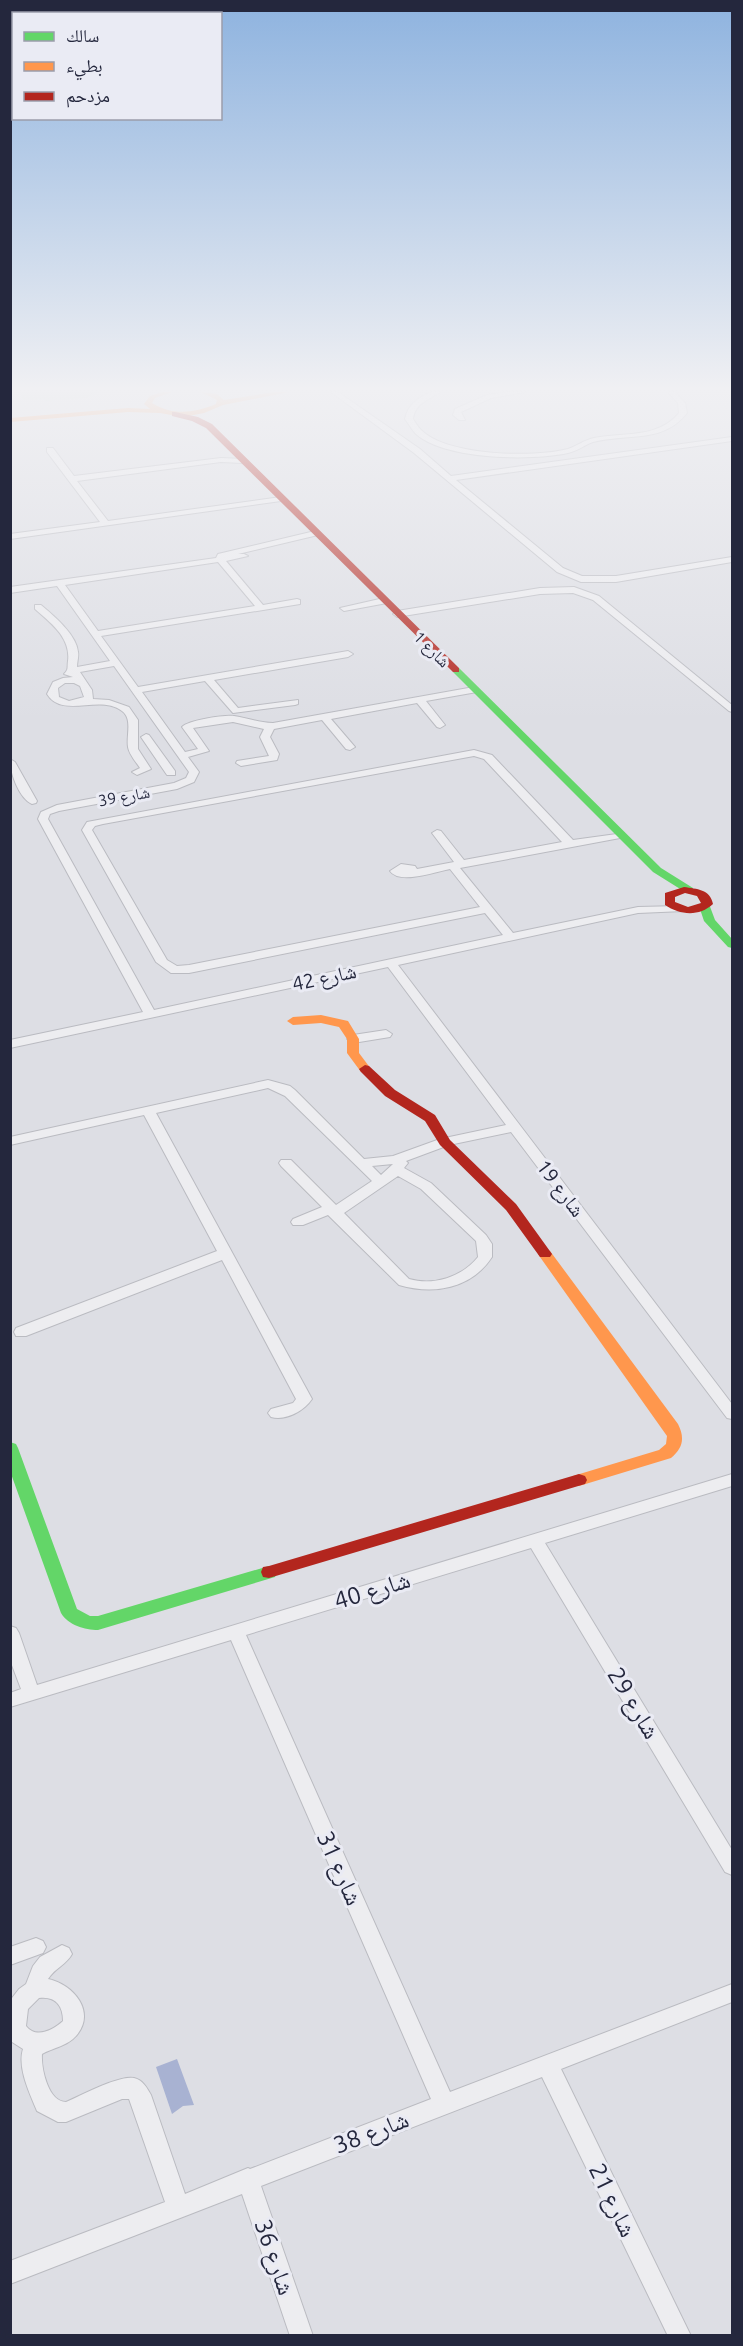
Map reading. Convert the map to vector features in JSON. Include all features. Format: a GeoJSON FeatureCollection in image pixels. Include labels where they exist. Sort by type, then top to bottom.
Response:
{"type":"FeatureCollection","features":[{"type":"Feature","properties":{"kind":"street"},"geometry":{"type":"LineString","coordinates":[[89,501],[106,524]]}},
{"type":"Feature","properties":{"kind":"street"},"geometry":{"type":"LineString","coordinates":[[10,537],[264,501]]}},
{"type":"Feature","properties":{"kind":"street","name":"شارع 1"},"geometry":{"type":"LineString","coordinates":[[283,501],[620,835],[657,870],[706,898],[708,902],[705,906]]}},
{"type":"Feature","properties":{"kind":"street"},"geometry":{"type":"LineString","coordinates":[[479,501],[560,570],[592,582],[596,598]]}},
{"type":"Feature","properties":{"kind":"street"},"geometry":{"type":"LineString","coordinates":[[220,559],[226,554],[315,533]]}},
{"type":"Feature","properties":{"kind":"street"},"geometry":{"type":"LineString","coordinates":[[10,590],[244,556]]}},
{"type":"Feature","properties":{"kind":"street"},"geometry":{"type":"LineString","coordinates":[[220,559],[261,608]]}},
{"type":"Feature","properties":{"kind":"street"},"geometry":{"type":"LineString","coordinates":[[540,591],[581,579],[616,579],[732,560]]}},
{"type":"Feature","properties":{"kind":"street"},"geometry":{"type":"LineString","coordinates":[[560,570],[565,582],[564,586],[596,598],[732,709]]}},
{"type":"Feature","properties":{"kind":"street"},"geometry":{"type":"LineString","coordinates":[[397,614],[540,591],[593,587],[616,579]]}},
{"type":"Feature","properties":{"kind":"street"},"geometry":{"type":"LineString","coordinates":[[59,583],[185,758]]}},
{"type":"Feature","properties":{"kind":"street"},"geometry":{"type":"LineString","coordinates":[[344,608],[384,601]]}},
{"type":"Feature","properties":{"kind":"street"},"geometry":{"type":"LineString","coordinates":[[96,634],[297,602]]}},
{"type":"Feature","properties":{"kind":"street"},"geometry":{"type":"LineString","coordinates":[[38,608],[58,624],[74,646],[71,662],[73,670],[89,691],[89,697],[84,701]]}},
{"type":"Feature","properties":{"kind":"street"},"geometry":{"type":"LineString","coordinates":[[136,690],[348,654]]}},
{"type":"Feature","properties":{"kind":"street"},"geometry":{"type":"LineString","coordinates":[[117,663],[73,670],[52,690],[55,699],[68,704],[84,701],[109,703],[126,709],[135,726],[133,749],[141,770],[168,769],[185,758],[204,751],[187,728],[190,725],[232,719],[272,726],[474,690]]}},
{"type":"Feature","properties":{"kind":"street"},"geometry":{"type":"LineString","coordinates":[[207,678],[234,711],[295,702]]}},
{"type":"Feature","properties":{"kind":"street"},"geometry":{"type":"LineString","coordinates":[[58,682],[80,681]]}},
{"type":"Feature","properties":{"kind":"street"},"geometry":{"type":"LineString","coordinates":[[253,698],[272,726]]}},
{"type":"Feature","properties":{"kind":"street"},"geometry":{"type":"LineString","coordinates":[[420,700],[440,725]]}},
{"type":"Feature","properties":{"kind":"street"},"geometry":{"type":"LineString","coordinates":[[324,717],[350,747]]}},
{"type":"Feature","properties":{"kind":"street"},"geometry":{"type":"LineString","coordinates":[[241,764],[274,756],[265,737],[272,726]]}},
{"type":"Feature","properties":{"kind":"street"},"geometry":{"type":"LineString","coordinates":[[146,737],[168,769]]}},
{"type":"Feature","properties":{"kind":"street"},"geometry":{"type":"LineString","coordinates":[[488,909],[175,970],[162,962],[87,830],[91,824],[101,821],[474,753],[488,757],[570,844]]}},
{"type":"Feature","properties":{"kind":"street","name":"شارع 39"},"geometry":{"type":"LineString","coordinates":[[150,1014],[43,819],[46,813],[57,808],[185,784],[194,776],[185,758]]}},
{"type":"Feature","properties":{"kind":"street"},"geometry":{"type":"LineString","coordinates":[[10,762],[32,801]]}},
{"type":"Feature","properties":{"kind":"street"},"geometry":{"type":"LineString","coordinates":[[437,833],[488,909],[510,937]]}},
{"type":"Feature","properties":{"kind":"street"},"geometry":{"type":"LineString","coordinates":[[412,873],[620,835]]}},
{"type":"Feature","properties":{"kind":"street","name":"شارع 1"},"geometry":{"type":"LineString","coordinates":[[657,870],[669,896],[669,903],[682,910]]}},
{"type":"Feature","properties":{"kind":"street"},"geometry":{"type":"LineString","coordinates":[[669,896],[680,890],[689,890]]}},
{"type":"Feature","properties":{"kind":"street","name":"شارع 42"},"geometry":{"type":"LineString","coordinates":[[638,910],[669,896]]}},
{"type":"Feature","properties":{"kind":"street"},"geometry":{"type":"LineString","coordinates":[[682,910],[705,906],[707,916],[714,927],[732,945]]}},
{"type":"Feature","properties":{"kind":"street","name":"شارع 42"},"geometry":{"type":"LineString","coordinates":[[10,1044],[638,910],[682,910]]}},
{"type":"Feature","properties":{"kind":"street"},"geometry":{"type":"LineString","coordinates":[[682,910],[714,927]]}},
{"type":"Feature","properties":{"kind":"street","name":"شارع 19"},"geometry":{"type":"LineString","coordinates":[[390,962],[732,1414]]}},
{"type":"Feature","properties":{"kind":"street"},"geometry":{"type":"LineString","coordinates":[[10,1448],[70,1613],[87,1623],[98,1623],[672,1450],[677,1439],[676,1433],[511,1207],[445,1142],[430,1118],[390,1093],[357,1061],[353,1053],[353,1039],[344,1024],[337,1020],[309,1018],[293,1021]]}},
{"type":"Feature","properties":{"kind":"street"},"geometry":{"type":"LineString","coordinates":[[353,1039],[386,1034]]}},
{"type":"Feature","properties":{"kind":"street"},"geometry":{"type":"LineString","coordinates":[[10,1141],[259,1085],[277,1086],[290,1093],[379,1180]]}},
{"type":"Feature","properties":{"kind":"street"},"geometry":{"type":"LineString","coordinates":[[148,1110],[304,1399],[298,1407],[276,1413]]}},
{"type":"Feature","properties":{"kind":"street"},"geometry":{"type":"LineString","coordinates":[[298,1222],[332,1211],[399,1164],[445,1142],[514,1127]]}},
{"type":"Feature","properties":{"kind":"street"},"geometry":{"type":"LineString","coordinates":[[286,1163],[404,1282],[414,1286],[436,1286],[476,1269],[485,1257],[485,1244],[426,1186],[399,1164],[362,1164]]}},
{"type":"Feature","properties":{"kind":"street"},"geometry":{"type":"LineString","coordinates":[[21,1332],[226,1253]]}},
{"type":"Feature","properties":{"kind":"street","name":"شارع 40"},"geometry":{"type":"LineString","coordinates":[[10,1700],[732,1480]]}},
{"type":"Feature","properties":{"kind":"street","name":"شارع 29"},"geometry":{"type":"LineString","coordinates":[[536,1540],[732,1866]]}},
{"type":"Feature","properties":{"kind":"street","name":"شارع 31"},"geometry":{"type":"LineString","coordinates":[[236,1631],[444,2104]]}},
{"type":"Feature","properties":{"kind":"street"},"geometry":{"type":"LineString","coordinates":[[10,1633],[31,1694]]}},
{"type":"Feature","properties":{"kind":"street"},"geometry":{"type":"LineString","coordinates":[[10,1956],[36,1947]]}},
{"type":"Feature","properties":{"kind":"street"},"geometry":{"type":"LineString","coordinates":[[40,2043],[26,2043],[19,2039],[11,2028],[11,2018],[15,2008],[35,1990],[42,1969],[48,1962],[62,1954]]}},
{"type":"Feature","properties":{"kind":"street"},"geometry":{"type":"LineString","coordinates":[[35,1990],[49,1988],[59,1991],[68,1999],[74,2014],[74,2021],[70,2029],[61,2036],[40,2043],[34,2047],[31,2055],[45,2104],[51,2109],[66,2112],[122,2090],[133,2088],[140,2095],[178,2207]]}},
{"type":"Feature","properties":{"kind":"street","name":"شارع 38"},"geometry":{"type":"LineString","coordinates":[[11,2271],[732,1993]]}},
{"type":"Feature","properties":{"kind":"street","name":"شارع 21"},"geometry":{"type":"LineString","coordinates":[[547,2064],[680,2336]]}},
{"type":"Feature","properties":{"kind":"street","name":"شارع 36"},"geometry":{"type":"LineString","coordinates":[[248,2179],[302,2336]]}},
{"type":"Feature","properties":{"kind":"water"},"geometry":{"type":"Polygon","coordinates":[[[177,2059],[194,2105],[183,2106],[172,2114],[156,2067],[177,2059]]]}},
{"type":"Feature","properties":{"kind":"traffic: fast"},"geometry":{"type":"LineString","coordinates":[[456,670],[657,870],[689,890]]}},
{"type":"Feature","properties":{"kind":"traffic: fast"},"geometry":{"type":"LineString","coordinates":[[705,906],[710,921],[732,945]]}},
{"type":"Feature","properties":{"kind":"traffic: fast"},"geometry":{"type":"LineString","coordinates":[[10,1448],[70,1613],[87,1623],[98,1623],[269,1572]]}},
{"type":"Feature","properties":{"kind":"traffic: slow"},"geometry":{"type":"LineString","coordinates":[[293,1021],[321,1019],[344,1024],[353,1039],[353,1053],[365,1069]]}},
{"type":"Feature","properties":{"kind":"traffic: slow"},"geometry":{"type":"LineString","coordinates":[[545,1254],[672,1428],[675,1436],[674,1446],[665,1454],[579,1480]]}},
{"type":"Feature","properties":{"kind":"traffic: jam"},"geometry":{"type":"LineString","coordinates":[[285,501],[456,670]]}},
{"type":"Feature","properties":{"kind":"traffic: jam"},"geometry":{"type":"LineString","coordinates":[[684,890],[701,893],[707,900],[707,904],[688,910],[669,903],[669,895],[684,890]]}},
{"type":"Feature","properties":{"kind":"traffic: jam"},"geometry":{"type":"LineString","coordinates":[[365,1069],[390,1093],[430,1118],[445,1142],[511,1207],[545,1254]]}},
{"type":"Feature","properties":{"kind":"traffic: jam"},"geometry":{"type":"LineString","coordinates":[[269,1572],[579,1480]]}}]}
